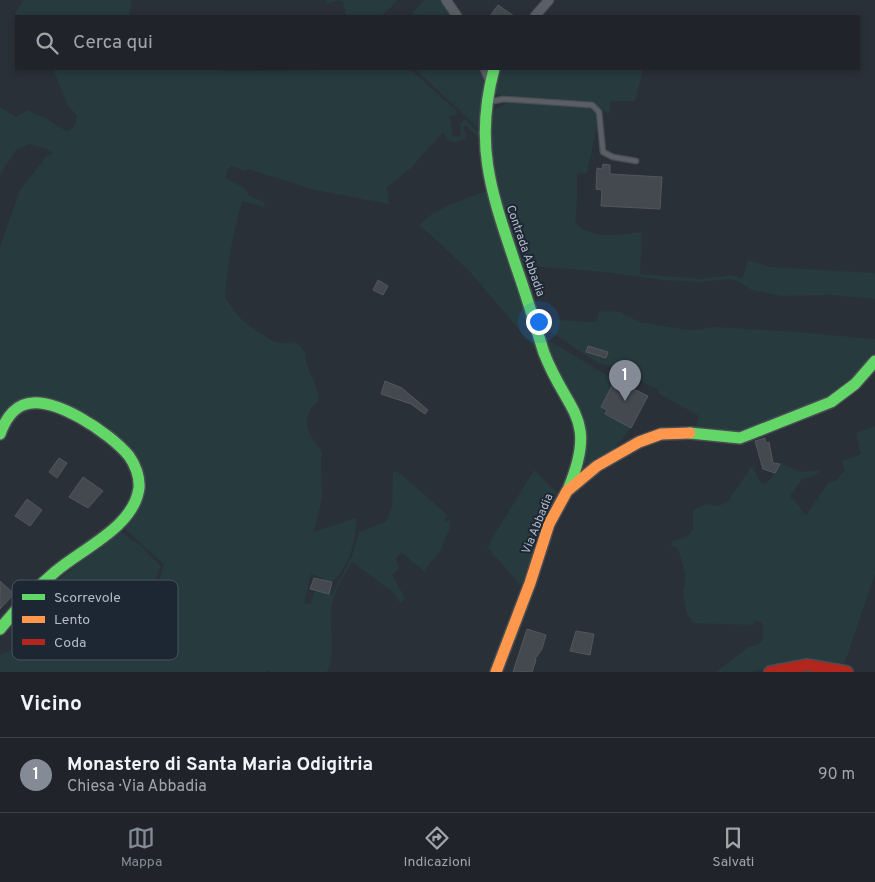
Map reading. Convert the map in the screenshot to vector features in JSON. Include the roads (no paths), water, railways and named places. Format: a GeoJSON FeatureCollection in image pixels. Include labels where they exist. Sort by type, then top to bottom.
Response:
{"type":"FeatureCollection","features":[{"type":"Feature","properties":{"kind":"street"},"geometry":{"type":"LineString","coordinates":[[446,0],[456,15]]}},
{"type":"Feature","properties":{"kind":"street"},"geometry":{"type":"LineString","coordinates":[[536,15],[548,0]]}},
{"type":"Feature","properties":{"kind":"street"},"geometry":{"type":"LineString","coordinates":[[485,70],[490,81]]}},
{"type":"Feature","properties":{"kind":"street","name":"Contrada Abbadia"},"geometry":{"type":"LineString","coordinates":[[494,70],[490,81],[486,153],[490,186],[503,233],[516,265],[548,363],[577,414],[581,430],[578,461],[568,490]]}},
{"type":"Feature","properties":{"kind":"street","name":"Via Abbadia"},"geometry":{"type":"LineString","coordinates":[[496,672],[546,535],[568,490],[587,474],[638,441],[662,433],[690,432],[724,439],[740,438],[822,406],[831,402],[856,384],[875,361]]}},
{"type":"Feature","properties":{"kind":"street"},"geometry":{"type":"LineString","coordinates":[[0,434],[4,424],[23,405],[36,402],[49,404],[65,410],[110,439],[128,455],[136,469],[139,488],[132,508],[122,520],[66,562],[47,580]]}},
{"type":"Feature","properties":{"kind":"street"},"geometry":{"type":"LineString","coordinates":[[2,623],[12,613]]}},
{"type":"Feature","properties":{"kind":"street"},"geometry":{"type":"LineString","coordinates":[[770,672],[806,665],[847,672]]}},
{"type":"Feature","properties":{"kind":"lane"},"geometry":{"type":"LineString","coordinates":[[488,103],[503,99],[592,105],[599,112],[603,152],[613,157],[636,161]]}},
{"type":"Feature","properties":{"kind":"place","name":"Monastero di Santa Maria Odigitria"},"geometry":{"type":"Point","coordinates":[625,401]}}]}
